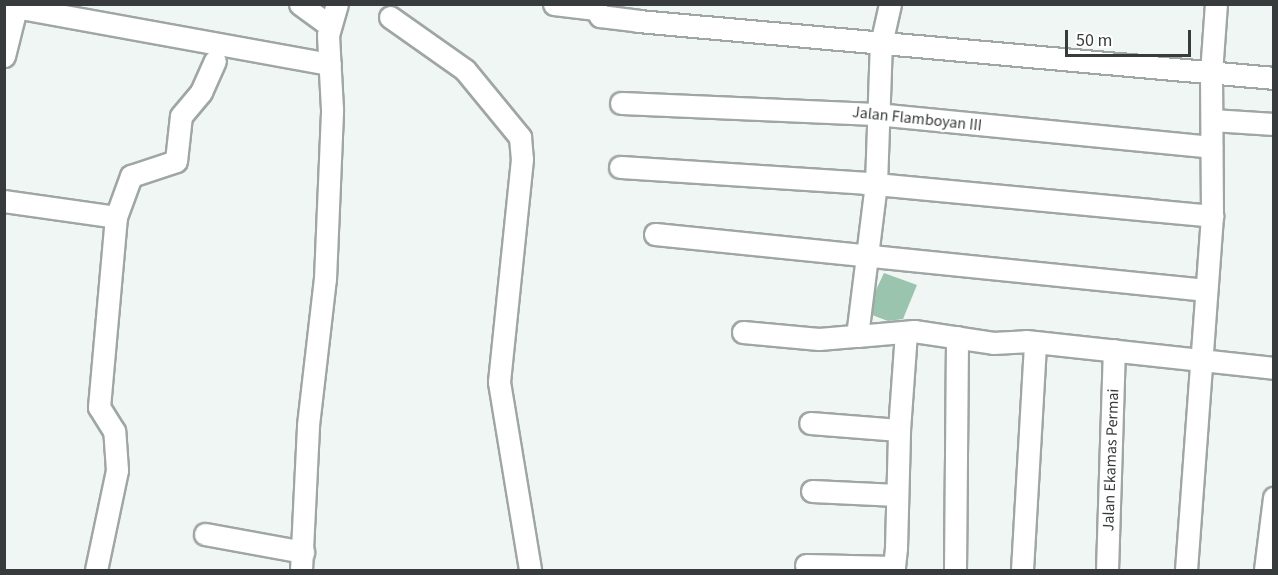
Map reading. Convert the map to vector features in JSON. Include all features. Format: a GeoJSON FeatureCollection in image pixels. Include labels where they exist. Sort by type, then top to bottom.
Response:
{"type":"FeatureCollection","features":[{"type":"Feature","properties":{"kind":"street"},"geometry":{"type":"LineString","coordinates":[[300,4],[329,25]]}},
{"type":"Feature","properties":{"kind":"street"},"geometry":{"type":"LineString","coordinates":[[205,534],[302,561],[309,425],[325,279],[329,25],[337,4]]}},
{"type":"Feature","properties":{"kind":"street"},"geometry":{"type":"LineString","coordinates":[[857,336],[876,184],[876,114],[881,44],[890,4]]}},
{"type":"Feature","properties":{"kind":"street"},"geometry":{"type":"LineString","coordinates":[[1186,570],[1212,216],[1211,74],[1216,4]]}},
{"type":"Feature","properties":{"kind":"street"},"geometry":{"type":"LineString","coordinates":[[4,56],[12,5],[330,64]]}},
{"type":"Feature","properties":{"kind":"street"},"geometry":{"type":"LineString","coordinates":[[575,6],[600,16],[638,21],[1274,78]]}},
{"type":"Feature","properties":{"kind":"street"},"geometry":{"type":"LineString","coordinates":[[390,17],[465,70],[520,137],[522,159],[516,231],[499,382],[530,570]]}},
{"type":"Feature","properties":{"kind":"street"},"geometry":{"type":"LineString","coordinates":[[96,570],[117,470],[114,431],[99,406],[116,217],[131,176],[176,161],[181,116],[201,92],[215,61]]}},
{"type":"Feature","properties":{"kind":"street","name":"Jalan Flamboyan III"},"geometry":{"type":"LineString","coordinates":[[621,103],[876,114],[1211,147]]}},
{"type":"Feature","properties":{"kind":"street"},"geometry":{"type":"LineString","coordinates":[[1212,120],[1274,124]]}},
{"type":"Feature","properties":{"kind":"street"},"geometry":{"type":"LineString","coordinates":[[620,167],[876,184],[1212,216]]}},
{"type":"Feature","properties":{"kind":"street"},"geometry":{"type":"LineString","coordinates":[[4,201],[116,217]]}},
{"type":"Feature","properties":{"kind":"street"},"geometry":{"type":"LineString","coordinates":[[655,234],[1206,290]]}},
{"type":"Feature","properties":{"kind":"street"},"geometry":{"type":"LineString","coordinates":[[743,332],[819,339],[906,332],[993,343],[1035,342],[1201,362],[1274,368]]}},
{"type":"Feature","properties":{"kind":"street"},"geometry":{"type":"LineString","coordinates":[[806,565],[906,569],[897,495],[906,332]]}},
{"type":"Feature","properties":{"kind":"street"},"geometry":{"type":"LineString","coordinates":[[955,570],[957,337]]}},
{"type":"Feature","properties":{"kind":"street"},"geometry":{"type":"LineString","coordinates":[[1022,570],[1035,342]]}},
{"type":"Feature","properties":{"kind":"street","name":"Jalan Ekamas Permai"},"geometry":{"type":"LineString","coordinates":[[1107,570],[1114,350]]}},
{"type":"Feature","properties":{"kind":"street"},"geometry":{"type":"LineString","coordinates":[[810,423],[899,430]]}},
{"type":"Feature","properties":{"kind":"street"},"geometry":{"type":"LineString","coordinates":[[812,491],[897,495]]}},
{"type":"Feature","properties":{"kind":"street"},"geometry":{"type":"LineString","coordinates":[[1265,570],[1274,498]]}},
{"type":"Feature","properties":{"kind":"building"},"geometry":{"type":"Polygon","coordinates":[[[884,273],[917,285],[903,319],[888,321],[872,315],[875,292],[884,273]]]}}]}
